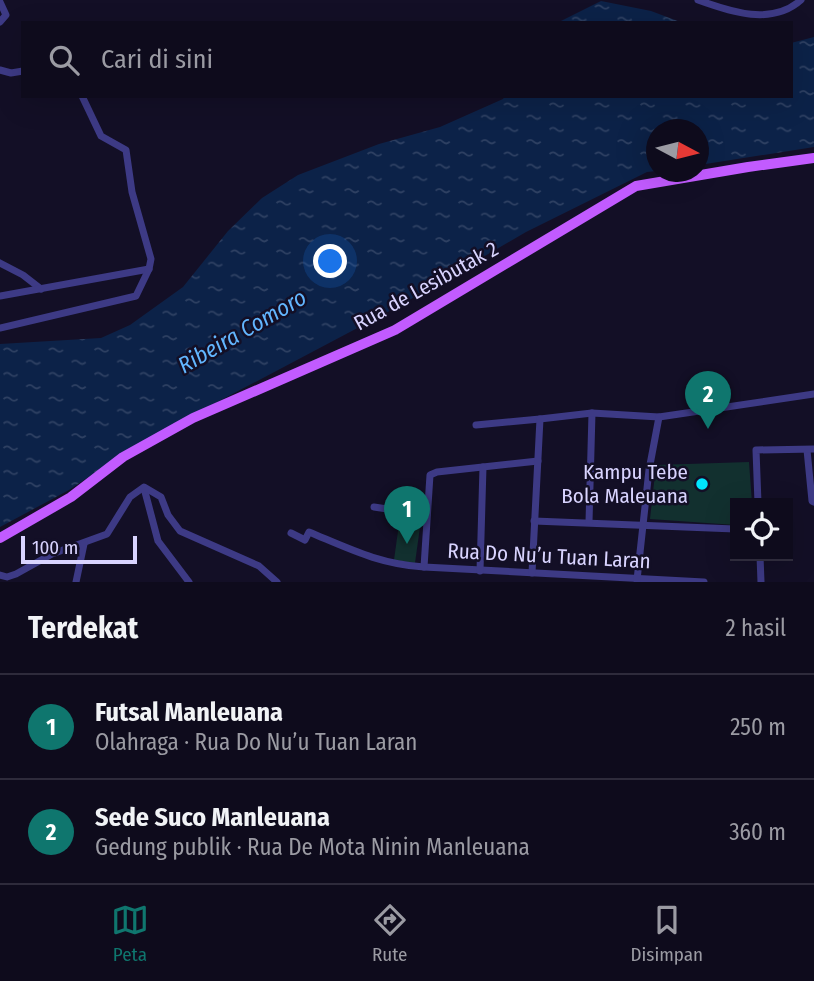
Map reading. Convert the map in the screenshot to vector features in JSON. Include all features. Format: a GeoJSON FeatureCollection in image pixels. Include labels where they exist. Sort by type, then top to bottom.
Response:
{"type":"FeatureCollection","features":[{"type":"Feature","properties":{"kind":"main road","name":"Rua de Lesibutak 2"},"geometry":{"type":"LineString","coordinates":[[0,538],[71,496],[123,457],[194,418],[396,330],[636,186],[814,158]]}},
{"type":"Feature","properties":{"kind":"street"},"geometry":{"type":"LineString","coordinates":[[698,0],[750,15],[772,15],[794,7],[801,0]]}},
{"type":"Feature","properties":{"kind":"street"},"geometry":{"type":"LineString","coordinates":[[0,2],[6,15],[0,22]]}},
{"type":"Feature","properties":{"kind":"street"},"geometry":{"type":"LineString","coordinates":[[0,70],[11,73],[21,71]]}},
{"type":"Feature","properties":{"kind":"street"},"geometry":{"type":"LineString","coordinates":[[0,328],[136,296],[149,268],[151,259],[132,192],[126,150],[101,136],[83,98]]}},
{"type":"Feature","properties":{"kind":"street"},"geometry":{"type":"LineString","coordinates":[[0,263],[23,275],[41,289]]}},
{"type":"Feature","properties":{"kind":"street"},"geometry":{"type":"LineString","coordinates":[[0,296],[149,268]]}},
{"type":"Feature","properties":{"kind":"street"},"geometry":{"type":"LineString","coordinates":[[476,425],[592,413],[659,417],[814,394]]}},
{"type":"Feature","properties":{"kind":"street"},"geometry":{"type":"LineString","coordinates":[[589,522],[592,413]]}},
{"type":"Feature","properties":{"kind":"street"},"geometry":{"type":"LineString","coordinates":[[637,579],[649,470],[659,417]]}},
{"type":"Feature","properties":{"kind":"street"},"geometry":{"type":"LineString","coordinates":[[532,573],[540,419]]}},
{"type":"Feature","properties":{"kind":"street"},"geometry":{"type":"LineString","coordinates":[[758,498],[756,450],[810,450],[814,502]]}},
{"type":"Feature","properties":{"kind":"street","name":"Rua Do Nu’u Tuan Laran"},"geometry":{"type":"LineString","coordinates":[[538,461],[430,475],[424,567],[704,582]]}},
{"type":"Feature","properties":{"kind":"street"},"geometry":{"type":"LineString","coordinates":[[480,571],[483,467]]}},
{"type":"Feature","properties":{"kind":"street"},"geometry":{"type":"LineString","coordinates":[[0,575],[6,577],[16,574],[52,554],[107,534],[130,497],[144,487]]}},
{"type":"Feature","properties":{"kind":"street"},"geometry":{"type":"LineString","coordinates":[[144,487],[158,541],[189,582]]}},
{"type":"Feature","properties":{"kind":"street"},"geometry":{"type":"LineString","coordinates":[[144,487],[161,497],[168,515],[180,531],[258,566],[277,582]]}},
{"type":"Feature","properties":{"kind":"street"},"geometry":{"type":"LineString","coordinates":[[374,507],[427,515]]}},
{"type":"Feature","properties":{"kind":"street"},"geometry":{"type":"LineString","coordinates":[[534,521],[730,529]]}},
{"type":"Feature","properties":{"kind":"street"},"geometry":{"type":"LineString","coordinates":[[291,533],[304,540],[309,532],[366,556],[396,565],[424,567]]}},
{"type":"Feature","properties":{"kind":"street"},"geometry":{"type":"LineString","coordinates":[[76,582],[84,544]]}},
{"type":"Feature","properties":{"kind":"street"},"geometry":{"type":"LineString","coordinates":[[760,561],[761,582]]}},
{"type":"Feature","properties":{"kind":"green space","name":"Kampu Tebe Bola Maleuana"},"geometry":{"type":"Polygon","coordinates":[[[749,462],[752,498],[730,498],[730,525],[650,519],[656,465],[749,462]]]}},
{"type":"Feature","properties":{"kind":"green space"},"geometry":{"type":"Polygon","coordinates":[[[399,524],[420,527],[415,563],[394,560],[399,524]]]}},
{"type":"Feature","properties":{"kind":"water"},"geometry":{"type":"Polygon","coordinates":[[[601,1],[651,11],[678,21],[561,21],[601,1]]]}},
{"type":"Feature","properties":{"kind":"water","name":"Ribeira Comoro"},"geometry":{"type":"Polygon","coordinates":[[[814,37],[814,147],[709,163],[709,119],[646,119],[646,172],[526,232],[399,306],[138,444],[69,490],[0,527],[0,344],[101,338],[130,325],[183,287],[228,231],[262,198],[298,175],[379,144],[440,127],[504,98],[793,98],[793,42],[814,37]]]}},
{"type":"Feature","properties":{"kind":"place","name":"Sede Suco Manleuana"},"geometry":{"type":"Point","coordinates":[708,429]}},
{"type":"Feature","properties":{"kind":"place","name":"Kampu Tebe Bola Maleuana"},"geometry":{"type":"Point","coordinates":[702,484]}},
{"type":"Feature","properties":{"kind":"place","name":"Futsal Manleuana"},"geometry":{"type":"Point","coordinates":[407,544]}}]}
